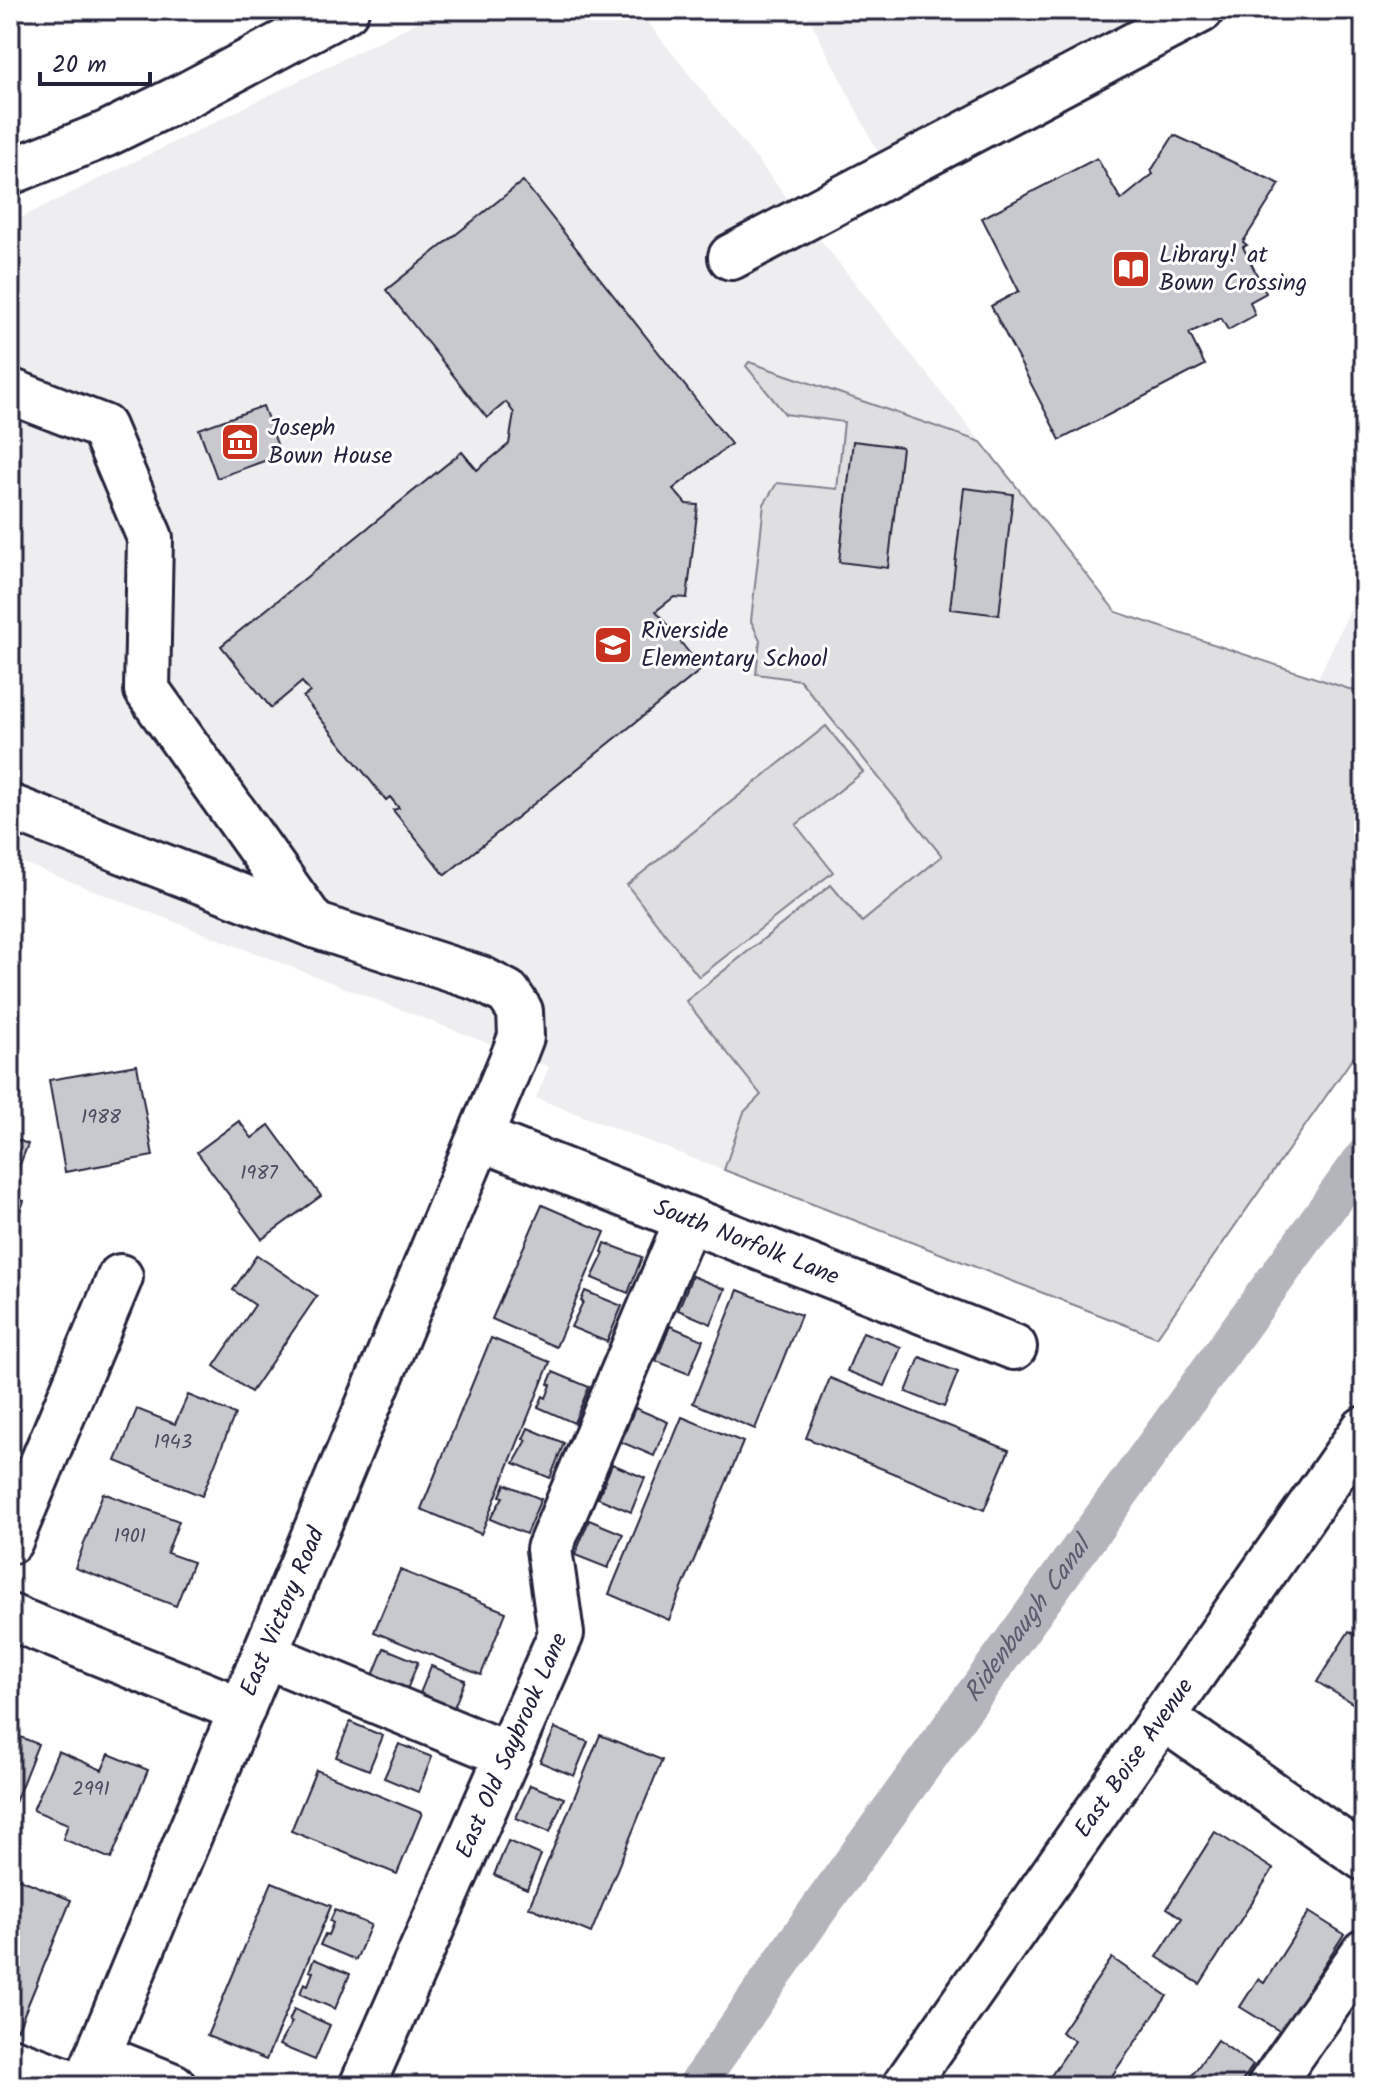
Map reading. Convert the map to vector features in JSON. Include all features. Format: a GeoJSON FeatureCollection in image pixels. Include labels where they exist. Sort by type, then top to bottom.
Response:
{"type":"FeatureCollection","features":[{"type":"Feature","properties":{"kind":"street"},"geometry":{"type":"LineString","coordinates":[[10,172],[106,134],[346,10]]}},
{"type":"Feature","properties":{"kind":"street"},"geometry":{"type":"LineString","coordinates":[[731,257],[1201,10]]}},
{"type":"Feature","properties":{"kind":"street"},"geometry":{"type":"LineString","coordinates":[[10,391],[103,427],[150,538],[147,690],[314,925]]}},
{"type":"Feature","properties":{"kind":"street","name":"East Victory Road"},"geometry":{"type":"LineString","coordinates":[[10,807],[314,925],[481,979],[508,993],[520,1011],[521,1037],[88,2076]]}},
{"type":"Feature","properties":{"kind":"street","name":"South Norfolk Lane"},"geometry":{"type":"LineString","coordinates":[[480,1138],[1014,1347]]}},
{"type":"Feature","properties":{"kind":"street","name":"East Old Saybrook Lane"},"geometry":{"type":"LineString","coordinates":[[362,2086],[561,1634],[549,1549],[687,1221]]}},
{"type":"Feature","properties":{"kind":"street"},"geometry":{"type":"LineString","coordinates":[[10,1541],[120,1277]]}},
{"type":"Feature","properties":{"kind":"street","name":"East Boise Avenue"},"geometry":{"type":"LineString","coordinates":[[905,2086],[1364,1429]]}},
{"type":"Feature","properties":{"kind":"street"},"geometry":{"type":"LineString","coordinates":[[10,1617],[242,1710]]}},
{"type":"Feature","properties":{"kind":"street"},"geometry":{"type":"LineString","coordinates":[[265,1655],[508,1755]]}},
{"type":"Feature","properties":{"kind":"street"},"geometry":{"type":"LineString","coordinates":[[1162,1717],[1364,1858]]}},
{"type":"Feature","properties":{"kind":"street"},"geometry":{"type":"LineString","coordinates":[[1270,2086],[1364,1952]]}},
{"type":"Feature","properties":{"kind":"street"},"geometry":{"type":"LineString","coordinates":[[10,2060],[88,2076],[173,2086]]}},
{"type":"Feature","properties":{"kind":"shaded area","name":"Riverside Elementary School"},"geometry":{"type":"Polygon","coordinates":[[[442,10],[638,10],[1116,612],[1318,678],[1364,580],[1364,1042],[1157,1337],[536,1098],[549,1067],[10,858],[10,223],[442,10]]]}},
{"type":"Feature","properties":{"kind":"shaded area"},"geometry":{"type":"Polygon","coordinates":[[[805,10],[1170,10],[882,160],[805,10]]]}},
{"type":"Feature","properties":{"kind":"shaded area"},"geometry":{"type":"Polygon","coordinates":[[[749,362],[981,442],[1116,612],[1364,694],[1364,1042],[1157,1337],[724,1170],[744,1112],[761,1095],[686,1001],[831,885],[862,922],[942,856],[800,680],[756,674],[760,640],[751,621],[764,504],[777,483],[837,489],[844,422],[785,414],[746,366],[749,362]]]}},
{"type":"Feature","properties":{"kind":"shaded area"},"geometry":{"type":"Polygon","coordinates":[[[826,726],[863,772],[796,825],[833,872],[699,977],[627,885],[826,726]]]}},
{"type":"Feature","properties":{"kind":"building","name":"Library! at Bown Crossing"},"geometry":{"type":"Polygon","coordinates":[[[1174,135],[1280,184],[1243,242],[1247,245],[1243,247],[1266,293],[1250,302],[1255,315],[1228,330],[1221,318],[1189,333],[1205,365],[1060,440],[991,306],[1019,291],[982,218],[1097,158],[1121,200],[1153,174],[1151,171],[1174,135]]]}},
{"type":"Feature","properties":{"kind":"building"},"geometry":{"type":"Polygon","coordinates":[[[523,181],[731,444],[673,489],[686,504],[698,505],[687,598],[674,597],[656,611],[702,669],[445,875],[393,810],[399,808],[390,797],[386,800],[303,697],[310,692],[302,682],[271,708],[221,646],[462,452],[477,470],[509,444],[514,413],[506,402],[487,418],[386,290],[523,181]]]}},
{"type":"Feature","properties":{"kind":"building","name":"Joseph Bown House"},"geometry":{"type":"Polygon","coordinates":[[[263,406],[281,455],[217,478],[199,429],[263,406]]]}},
{"type":"Feature","properties":{"kind":"building"},"geometry":{"type":"Polygon","coordinates":[[[853,441],[902,447],[888,568],[839,562],[853,441]]]}},
{"type":"Feature","properties":{"kind":"building"},"geometry":{"type":"Polygon","coordinates":[[[964,488],[1013,494],[999,615],[950,609],[964,488]]]}},
{"type":"Feature","properties":{"kind":"building"},"geometry":{"type":"Polygon","coordinates":[[[137,1065],[153,1156],[65,1172],[49,1080],[137,1065]]]}},
{"type":"Feature","properties":{"kind":"building"},"geometry":{"type":"Polygon","coordinates":[[[239,1121],[252,1138],[269,1125],[321,1196],[262,1239],[197,1152],[239,1121]]]}},
{"type":"Feature","properties":{"kind":"building"},"geometry":{"type":"Polygon","coordinates":[[[10,1137],[28,1144],[10,1190],[10,1137]]]}},
{"type":"Feature","properties":{"kind":"building"},"geometry":{"type":"Polygon","coordinates":[[[10,1195],[24,1201],[10,1237],[10,1195]]]}},
{"type":"Feature","properties":{"kind":"building"},"geometry":{"type":"Polygon","coordinates":[[[542,1205],[605,1232],[556,1347],[492,1319],[542,1205]]]}},
{"type":"Feature","properties":{"kind":"building"},"geometry":{"type":"Polygon","coordinates":[[[605,1243],[642,1257],[628,1293],[592,1278],[604,1253],[605,1243]]]}},
{"type":"Feature","properties":{"kind":"building"},"geometry":{"type":"Polygon","coordinates":[[[257,1255],[317,1296],[251,1392],[214,1366],[255,1305],[233,1290],[257,1255]]]}},
{"type":"Feature","properties":{"kind":"building"},"geometry":{"type":"Polygon","coordinates":[[[692,1276],[725,1289],[711,1324],[678,1310],[692,1276]]]}},
{"type":"Feature","properties":{"kind":"building"},"geometry":{"type":"Polygon","coordinates":[[[738,1290],[801,1315],[755,1429],[693,1403],[738,1290]]]}},
{"type":"Feature","properties":{"kind":"building"},"geometry":{"type":"Polygon","coordinates":[[[585,1291],[622,1306],[607,1342],[571,1327],[585,1291]]]}},
{"type":"Feature","properties":{"kind":"building"},"geometry":{"type":"Polygon","coordinates":[[[670,1326],[703,1340],[689,1374],[656,1361],[670,1326]]]}},
{"type":"Feature","properties":{"kind":"building"},"geometry":{"type":"Polygon","coordinates":[[[863,1332],[901,1347],[885,1386],[847,1371],[863,1332]]]}},
{"type":"Feature","properties":{"kind":"building"},"geometry":{"type":"Polygon","coordinates":[[[491,1338],[550,1362],[481,1534],[421,1509],[491,1338]]]}},
{"type":"Feature","properties":{"kind":"building"},"geometry":{"type":"Polygon","coordinates":[[[920,1357],[958,1372],[944,1407],[906,1392],[920,1357]]]}},
{"type":"Feature","properties":{"kind":"building"},"geometry":{"type":"Polygon","coordinates":[[[553,1372],[589,1387],[574,1423],[538,1407],[543,1396],[546,1398],[553,1372]]]}},
{"type":"Feature","properties":{"kind":"building"},"geometry":{"type":"Polygon","coordinates":[[[830,1378],[1009,1450],[984,1510],[806,1438],[830,1378]]]}},
{"type":"Feature","properties":{"kind":"building"},"geometry":{"type":"Polygon","coordinates":[[[188,1395],[235,1414],[202,1496],[116,1461],[137,1409],[175,1424],[188,1395]]]}},
{"type":"Feature","properties":{"kind":"building"},"geometry":{"type":"Polygon","coordinates":[[[635,1408],[668,1422],[654,1456],[621,1442],[635,1408]]]}},
{"type":"Feature","properties":{"kind":"building"},"geometry":{"type":"Polygon","coordinates":[[[682,1417],[743,1442],[669,1620],[609,1594],[682,1417]]]}},
{"type":"Feature","properties":{"kind":"building"},"geometry":{"type":"Polygon","coordinates":[[[528,1428],[564,1443],[550,1478],[514,1463],[527,1440],[523,1439],[528,1428]]]}},
{"type":"Feature","properties":{"kind":"building"},"geometry":{"type":"Polygon","coordinates":[[[612,1464],[645,1478],[631,1512],[598,1498],[612,1464]]]}},
{"type":"Feature","properties":{"kind":"building"},"geometry":{"type":"Polygon","coordinates":[[[505,1484],[541,1499],[526,1534],[490,1519],[503,1497],[500,1496],[505,1484]]]}},
{"type":"Feature","properties":{"kind":"building"},"geometry":{"type":"Polygon","coordinates":[[[103,1493],[179,1521],[167,1553],[193,1562],[176,1606],[75,1568],[103,1493]]]}},
{"type":"Feature","properties":{"kind":"building"},"geometry":{"type":"Polygon","coordinates":[[[589,1520],[623,1534],[608,1568],[575,1555],[589,1520]]]}},
{"type":"Feature","properties":{"kind":"building"},"geometry":{"type":"Polygon","coordinates":[[[400,1570],[506,1612],[481,1675],[374,1632],[400,1570]]]}},
{"type":"Feature","properties":{"kind":"building"},"geometry":{"type":"Polygon","coordinates":[[[1349,1631],[1364,1640],[1364,1710],[1317,1682],[1349,1631]]]}},
{"type":"Feature","properties":{"kind":"building"},"geometry":{"type":"Polygon","coordinates":[[[384,1648],[418,1662],[406,1692],[372,1678],[384,1648]]]}},
{"type":"Feature","properties":{"kind":"building"},"geometry":{"type":"Polygon","coordinates":[[[431,1666],[465,1680],[453,1710],[419,1696],[431,1666]]]}},
{"type":"Feature","properties":{"kind":"building"},"geometry":{"type":"Polygon","coordinates":[[[350,1722],[383,1736],[369,1770],[336,1757],[350,1722]]]}},
{"type":"Feature","properties":{"kind":"building"},"geometry":{"type":"Polygon","coordinates":[[[555,1728],[588,1742],[574,1776],[540,1762],[555,1728]]]}},
{"type":"Feature","properties":{"kind":"building"},"geometry":{"type":"Polygon","coordinates":[[[10,1733],[38,1744],[12,1810],[10,1809],[10,1733]]]}},
{"type":"Feature","properties":{"kind":"building"},"geometry":{"type":"Polygon","coordinates":[[[600,1735],[662,1760],[591,1933],[529,1907],[600,1735]]]}},
{"type":"Feature","properties":{"kind":"building"},"geometry":{"type":"Polygon","coordinates":[[[399,1744],[432,1757],[418,1792],[384,1778],[399,1744]]]}},
{"type":"Feature","properties":{"kind":"building"},"geometry":{"type":"Polygon","coordinates":[[[58,1751],[102,1770],[109,1754],[148,1770],[111,1859],[63,1839],[68,1824],[33,1810],[58,1751]]]}},
{"type":"Feature","properties":{"kind":"building"},"geometry":{"type":"Polygon","coordinates":[[[316,1770],[422,1813],[397,1874],[291,1831],[316,1770]]]}},
{"type":"Feature","properties":{"kind":"building"},"geometry":{"type":"Polygon","coordinates":[[[530,1785],[564,1798],[550,1832],[516,1818],[530,1785]]]}},
{"type":"Feature","properties":{"kind":"building"},"geometry":{"type":"Polygon","coordinates":[[[1215,1832],[1273,1869],[1200,1984],[1157,1957],[1182,1918],[1167,1908],[1215,1832]]]}},
{"type":"Feature","properties":{"kind":"building"},"geometry":{"type":"Polygon","coordinates":[[[508,1841],[541,1855],[527,1889],[494,1875],[508,1841]]]}},
{"type":"Feature","properties":{"kind":"building"},"geometry":{"type":"Polygon","coordinates":[[[10,1875],[71,1900],[18,2029],[10,2025],[10,1875]]]}},
{"type":"Feature","properties":{"kind":"building"},"geometry":{"type":"Polygon","coordinates":[[[272,1882],[331,1906],[266,2060],[207,2036],[272,1882]]]}},
{"type":"Feature","properties":{"kind":"building"},"geometry":{"type":"Polygon","coordinates":[[[335,1910],[371,1925],[356,1960],[320,1945],[325,1934],[328,1935],[335,1910]]]}},
{"type":"Feature","properties":{"kind":"building"},"geometry":{"type":"Polygon","coordinates":[[[1309,1912],[1344,1934],[1281,2032],[1240,2007],[1258,1979],[1264,1983],[1309,1912]]]}},
{"type":"Feature","properties":{"kind":"building"},"geometry":{"type":"Polygon","coordinates":[[[1112,1958],[1167,1996],[1109,2080],[1117,2086],[1057,2086],[1048,2080],[1075,2041],[1061,2032],[1112,1958]]]}},
{"type":"Feature","properties":{"kind":"building"},"geometry":{"type":"Polygon","coordinates":[[[314,1959],[350,1974],[335,2009],[300,1994],[304,1983],[308,1985],[314,1959]]]}},
{"type":"Feature","properties":{"kind":"building"},"geometry":{"type":"Polygon","coordinates":[[[294,2009],[330,2025],[315,2060],[279,2045],[292,2022],[289,2021],[294,2009]]]}},
{"type":"Feature","properties":{"kind":"building"},"geometry":{"type":"Polygon","coordinates":[[[1217,2040],[1253,2065],[1239,2086],[1195,2086],[1198,2082],[1191,2077],[1217,2040]]]}},
{"type":"Feature","properties":{"kind":"waterway","name":"Ridenbaugh Canal"},"geometry":{"type":"LineString","coordinates":[[696,2086],[820,1907],[1364,1157]]}},
{"type":"Feature","properties":{"kind":"place","name":"Library! at Bown Crossing"},"geometry":{"type":"Point","coordinates":[1131,269]}},
{"type":"Feature","properties":{"kind":"place","name":"Joseph Bown House"},"geometry":{"type":"Point","coordinates":[240,442]}},
{"type":"Feature","properties":{"kind":"place","name":"Riverside Elementary School"},"geometry":{"type":"Point","coordinates":[613,645]}}]}
